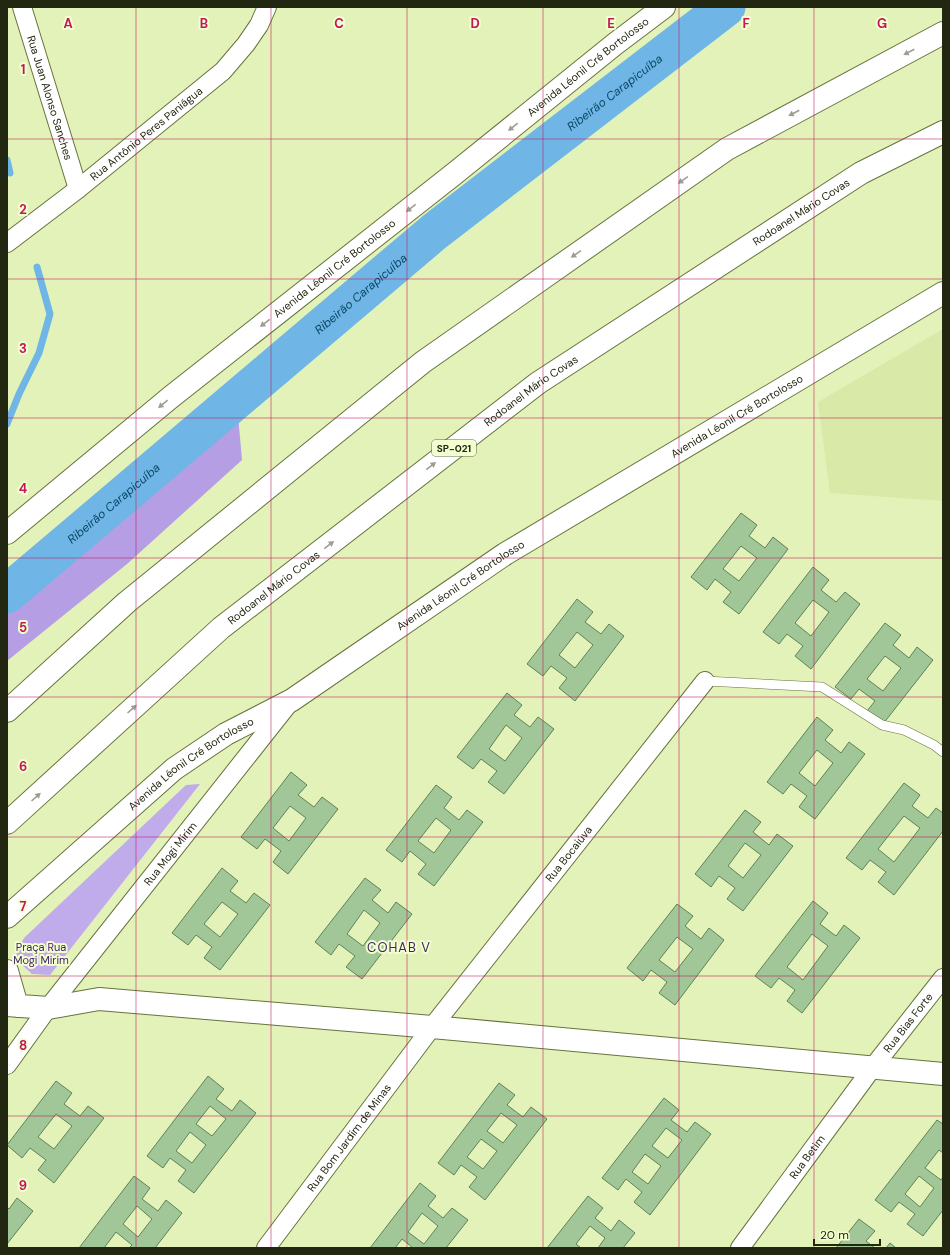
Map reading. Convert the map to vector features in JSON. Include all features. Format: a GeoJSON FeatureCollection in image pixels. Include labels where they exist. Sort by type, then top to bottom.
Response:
{"type":"FeatureCollection","features":[{"type":"Feature","properties":{"kind":"main road","name":"Avenida Léonil Cré Bortolosso"},"geometry":{"type":"LineString","coordinates":[[7,533],[171,396],[448,179],[615,44],[664,7]]}},
{"type":"Feature","properties":{"kind":"main road"},"geometry":{"type":"LineString","coordinates":[[7,711],[127,602],[423,362],[727,149],[943,33]]}},
{"type":"Feature","properties":{"kind":"main road","name":"Rodoanel Mário Covas"},"geometry":{"type":"LineString","coordinates":[[7,823],[222,628],[538,382],[861,173],[943,132]]}},
{"type":"Feature","properties":{"kind":"main road","name":"Avenida Léonil Cré Bortolosso"},"geometry":{"type":"LineString","coordinates":[[7,917],[174,769],[226,734],[292,700],[505,554],[943,293]]}},
{"type":"Feature","properties":{"kind":"main road"},"geometry":{"type":"LineString","coordinates":[[7,971],[12,1005],[48,1008],[99,999],[432,1027],[943,1074]]}},
{"type":"Feature","properties":{"kind":"street","name":"Rua Juan Alonso Sanches"},"geometry":{"type":"LineString","coordinates":[[22,7],[78,189]]}},
{"type":"Feature","properties":{"kind":"street","name":"Rua Antônio Peres Paniágua"},"geometry":{"type":"LineString","coordinates":[[7,243],[78,189],[223,71],[246,44],[259,25],[267,7]]}},
{"type":"Feature","properties":{"kind":"street","name":"Rua Bocaiúva"},"geometry":{"type":"LineString","coordinates":[[432,1027],[705,681]]}},
{"type":"Feature","properties":{"kind":"street","name":"Rua Mogi Mirim"},"geometry":{"type":"LineString","coordinates":[[7,1065],[48,1008],[292,700]]}},
{"type":"Feature","properties":{"kind":"street","name":"Rua Bias Forte"},"geometry":{"type":"LineString","coordinates":[[873,1067],[943,978]]}},
{"type":"Feature","properties":{"kind":"street","name":"Rua Bom Jardim de Minas"},"geometry":{"type":"LineString","coordinates":[[266,1248],[432,1027]]}},
{"type":"Feature","properties":{"kind":"street","name":"Rua Betim"},"geometry":{"type":"LineString","coordinates":[[740,1248],[873,1067]]}},
{"type":"Feature","properties":{"kind":"lane"},"geometry":{"type":"LineString","coordinates":[[705,681],[822,686],[882,725],[904,730],[934,745],[943,752]]}},
{"type":"Feature","properties":{"kind":"shaded area"},"geometry":{"type":"Polygon","coordinates":[[[943,329],[943,501],[830,493],[818,402],[943,329]]]}},
{"type":"Feature","properties":{"kind":"shaded area"},"geometry":{"type":"Polygon","coordinates":[[[238,415],[242,460],[127,564],[7,661],[7,604],[238,415]]]}},
{"type":"Feature","properties":{"kind":"green space","name":"Praça Rua Mogi Mirim"},"geometry":{"type":"Polygon","coordinates":[[[200,784],[50,975],[32,974],[18,961],[16,952],[24,938],[186,785],[200,784]]]}},
{"type":"Feature","properties":{"kind":"building"},"geometry":{"type":"Polygon","coordinates":[[[741,513],[757,525],[749,536],[765,548],[773,537],[788,549],[739,614],[723,602],[731,592],[715,579],[707,590],[691,577],[741,513]],[[741,546],[723,569],[739,581],[757,558],[741,546]]]}},
{"type":"Feature","properties":{"kind":"building"},"geometry":{"type":"Polygon","coordinates":[[[813,567],[829,580],[821,590],[836,602],[845,592],[860,604],[811,669],[795,656],[803,646],[787,634],[779,644],[763,632],[813,567]],[[813,600],[795,623],[811,636],[829,612],[813,600]]]}},
{"type":"Feature","properties":{"kind":"building"},"geometry":{"type":"Polygon","coordinates":[[[577,599],[593,612],[585,622],[601,634],[609,624],[624,636],[575,701],[559,688],[567,678],[551,666],[543,676],[527,664],[577,599]],[[577,632],[559,655],[575,668],[593,645],[577,632]]]}},
{"type":"Feature","properties":{"kind":"building"},"geometry":{"type":"Polygon","coordinates":[[[885,623],[901,635],[893,645],[909,658],[917,647],[933,660],[883,724],[867,711],[875,701],[859,689],[851,699],[835,687],[885,623]],[[885,656],[867,679],[883,691],[901,668],[885,656]]]}},
{"type":"Feature","properties":{"kind":"building"},"geometry":{"type":"Polygon","coordinates":[[[507,693],[522,705],[514,715],[530,727],[538,717],[554,729],[504,794],[488,782],[497,771],[481,759],[473,769],[457,757],[507,693]],[[506,725],[489,749],[505,761],[522,738],[506,725]]]}},
{"type":"Feature","properties":{"kind":"building"},"geometry":{"type":"Polygon","coordinates":[[[817,717],[833,730],[825,740],[841,753],[849,742],[865,754],[815,819],[799,807],[807,796],[791,784],[783,794],[767,782],[817,717]],[[817,750],[799,773],[815,786],[833,763],[817,750]]]}},
{"type":"Feature","properties":{"kind":"building"},"geometry":{"type":"Polygon","coordinates":[[[291,772],[307,785],[298,795],[314,807],[322,797],[338,809],[288,874],[273,862],[281,851],[265,839],[257,849],[241,837],[291,772]],[[290,806],[273,828],[289,841],[306,818],[290,806]]]}},
{"type":"Feature","properties":{"kind":"building"},"geometry":{"type":"Polygon","coordinates":[[[904,783],[920,795],[912,806],[928,818],[936,808],[943,813],[943,831],[894,895],[878,882],[886,872],[870,860],[862,870],[846,858],[904,783]],[[904,816],[878,849],[894,862],[920,828],[904,816]]]}},
{"type":"Feature","properties":{"kind":"building"},"geometry":{"type":"Polygon","coordinates":[[[436,785],[452,797],[444,808],[459,820],[467,810],[483,822],[434,886],[418,874],[426,864],[410,851],[402,862],[386,850],[436,785]],[[436,818],[418,841],[434,853],[451,830],[436,818]]]}},
{"type":"Feature","properties":{"kind":"building"},"geometry":{"type":"Polygon","coordinates":[[[745,810],[761,822],[753,832],[769,845],[777,834],[793,846],[743,911],[727,899],[735,888],[719,876],[711,887],[695,874],[745,810]],[[745,843],[728,866],[743,878],[761,855],[745,843]]]}},
{"type":"Feature","properties":{"kind":"building"},"geometry":{"type":"Polygon","coordinates":[[[222,868],[238,881],[230,891],[246,903],[254,893],[270,905],[220,970],[204,958],[212,947],[196,935],[188,945],[172,933],[222,868]],[[222,902],[204,924],[220,937],[238,914],[222,902]]]}},
{"type":"Feature","properties":{"kind":"building"},"geometry":{"type":"Polygon","coordinates":[[[365,878],[381,890],[372,900],[388,913],[396,902],[412,914],[362,979],[346,967],[355,956],[339,944],[331,955],[315,942],[365,878]],[[364,910],[347,934],[363,946],[380,923],[364,910]]]}},
{"type":"Feature","properties":{"kind":"building"},"geometry":{"type":"Polygon","coordinates":[[[813,901],[828,913],[820,924],[836,936],[844,925],[860,938],[802,1013],[787,1001],[795,990],[779,978],[771,988],[755,976],[813,901]],[[812,934],[787,967],[803,980],[828,946],[812,934]]]}},
{"type":"Feature","properties":{"kind":"building"},"geometry":{"type":"Polygon","coordinates":[[[677,904],[693,916],[685,926],[701,939],[709,928],[724,940],[675,1005],[659,993],[667,982],[651,970],[643,981],[627,968],[677,904]],[[677,937],[659,960],[675,972],[693,949],[677,937]]]}},
{"type":"Feature","properties":{"kind":"building"},"geometry":{"type":"Polygon","coordinates":[[[208,1076],[224,1089],[216,1099],[232,1111],[240,1100],[256,1113],[194,1193],[178,1181],[186,1170],[170,1158],[163,1168],[147,1156],[208,1076]],[[210,1106],[196,1124],[212,1136],[226,1119],[210,1106]],[[190,1132],[176,1151],[192,1163],[206,1145],[190,1132]]]}},
{"type":"Feature","properties":{"kind":"building"},"geometry":{"type":"Polygon","coordinates":[[[56,1081],[72,1093],[64,1104],[80,1116],[88,1106],[104,1118],[54,1183],[38,1170],[46,1160],[30,1148],[22,1158],[7,1145],[56,1081]],[[56,1114],[38,1137],[54,1149],[72,1126],[56,1114]]]}},
{"type":"Feature","properties":{"kind":"building"},"geometry":{"type":"Polygon","coordinates":[[[499,1083],[515,1095],[507,1105],[523,1117],[531,1107],[547,1119],[485,1200],[469,1187],[477,1177],[461,1165],[454,1175],[438,1163],[499,1083]],[[501,1113],[487,1131],[503,1143],[517,1125],[501,1113]],[[481,1139],[467,1157],[483,1169],[497,1151],[481,1139]]]}},
{"type":"Feature","properties":{"kind":"building"},"geometry":{"type":"Polygon","coordinates":[[[664,1098],[679,1110],[671,1120],[687,1132],[695,1122],[711,1134],[650,1215],[634,1202],[642,1192],[626,1179],[618,1190],[602,1178],[664,1098]],[[666,1128],[652,1146],[668,1158],[682,1140],[666,1128]],[[645,1154],[632,1172],[648,1184],[661,1166],[645,1154]]]}},
{"type":"Feature","properties":{"kind":"building"},"geometry":{"type":"Polygon","coordinates":[[[937,1120],[943,1124],[943,1153],[939,1150],[925,1168],[941,1180],[943,1177],[943,1210],[923,1236],[907,1224],[915,1214],[899,1202],[891,1212],[875,1200],[937,1120]],[[919,1176],[905,1194],[920,1207],[934,1188],[919,1176]]]}},
{"type":"Feature","properties":{"kind":"building"},"geometry":{"type":"Polygon","coordinates":[[[134,1176],[150,1188],[142,1199],[158,1211],[166,1200],[182,1213],[155,1248],[129,1248],[132,1245],[116,1232],[104,1248],[79,1248],[134,1176]],[[137,1206],[123,1224],[138,1237],[152,1219],[137,1206]]]}},
{"type":"Feature","properties":{"kind":"building"},"geometry":{"type":"Polygon","coordinates":[[[420,1183],[436,1196],[428,1206],[443,1218],[452,1208],[468,1220],[446,1248],[413,1248],[402,1239],[395,1248],[370,1248],[420,1183]],[[422,1213],[408,1232],[424,1244],[438,1226],[422,1213]]]}},
{"type":"Feature","properties":{"kind":"building"},"geometry":{"type":"Polygon","coordinates":[[[588,1196],[603,1208],[595,1218],[611,1231],[619,1220],[635,1233],[623,1248],[598,1248],[605,1238],[590,1226],[576,1244],[581,1248],[547,1248],[588,1196]]]}},
{"type":"Feature","properties":{"kind":"building"},"geometry":{"type":"Polygon","coordinates":[[[17,1198],[33,1211],[7,1244],[7,1207],[9,1209],[17,1198]]]}},
{"type":"Feature","properties":{"kind":"building"},"geometry":{"type":"Polygon","coordinates":[[[859,1219],[875,1231],[866,1241],[875,1248],[836,1248],[859,1219]]]}},
{"type":"Feature","properties":{"kind":"building"},"geometry":{"type":"Polygon","coordinates":[[[890,1243],[896,1248],[886,1248],[890,1243]]]}},
{"type":"Feature","properties":{"kind":"waterway","name":"Ribeirão Carapicuíba"},"geometry":{"type":"LineString","coordinates":[[7,594],[434,232],[726,7]]}},
{"type":"Feature","properties":{"kind":"waterway"},"geometry":{"type":"LineString","coordinates":[[7,160],[10,173]]}},
{"type":"Feature","properties":{"kind":"waterway"},"geometry":{"type":"LineString","coordinates":[[7,424],[19,394],[39,353],[50,314],[37,267]]}},
{"type":"Feature","properties":{"kind":"district","name":"COHAB V"},"geometry":{"type":"Point","coordinates":[399,947]}}]}
